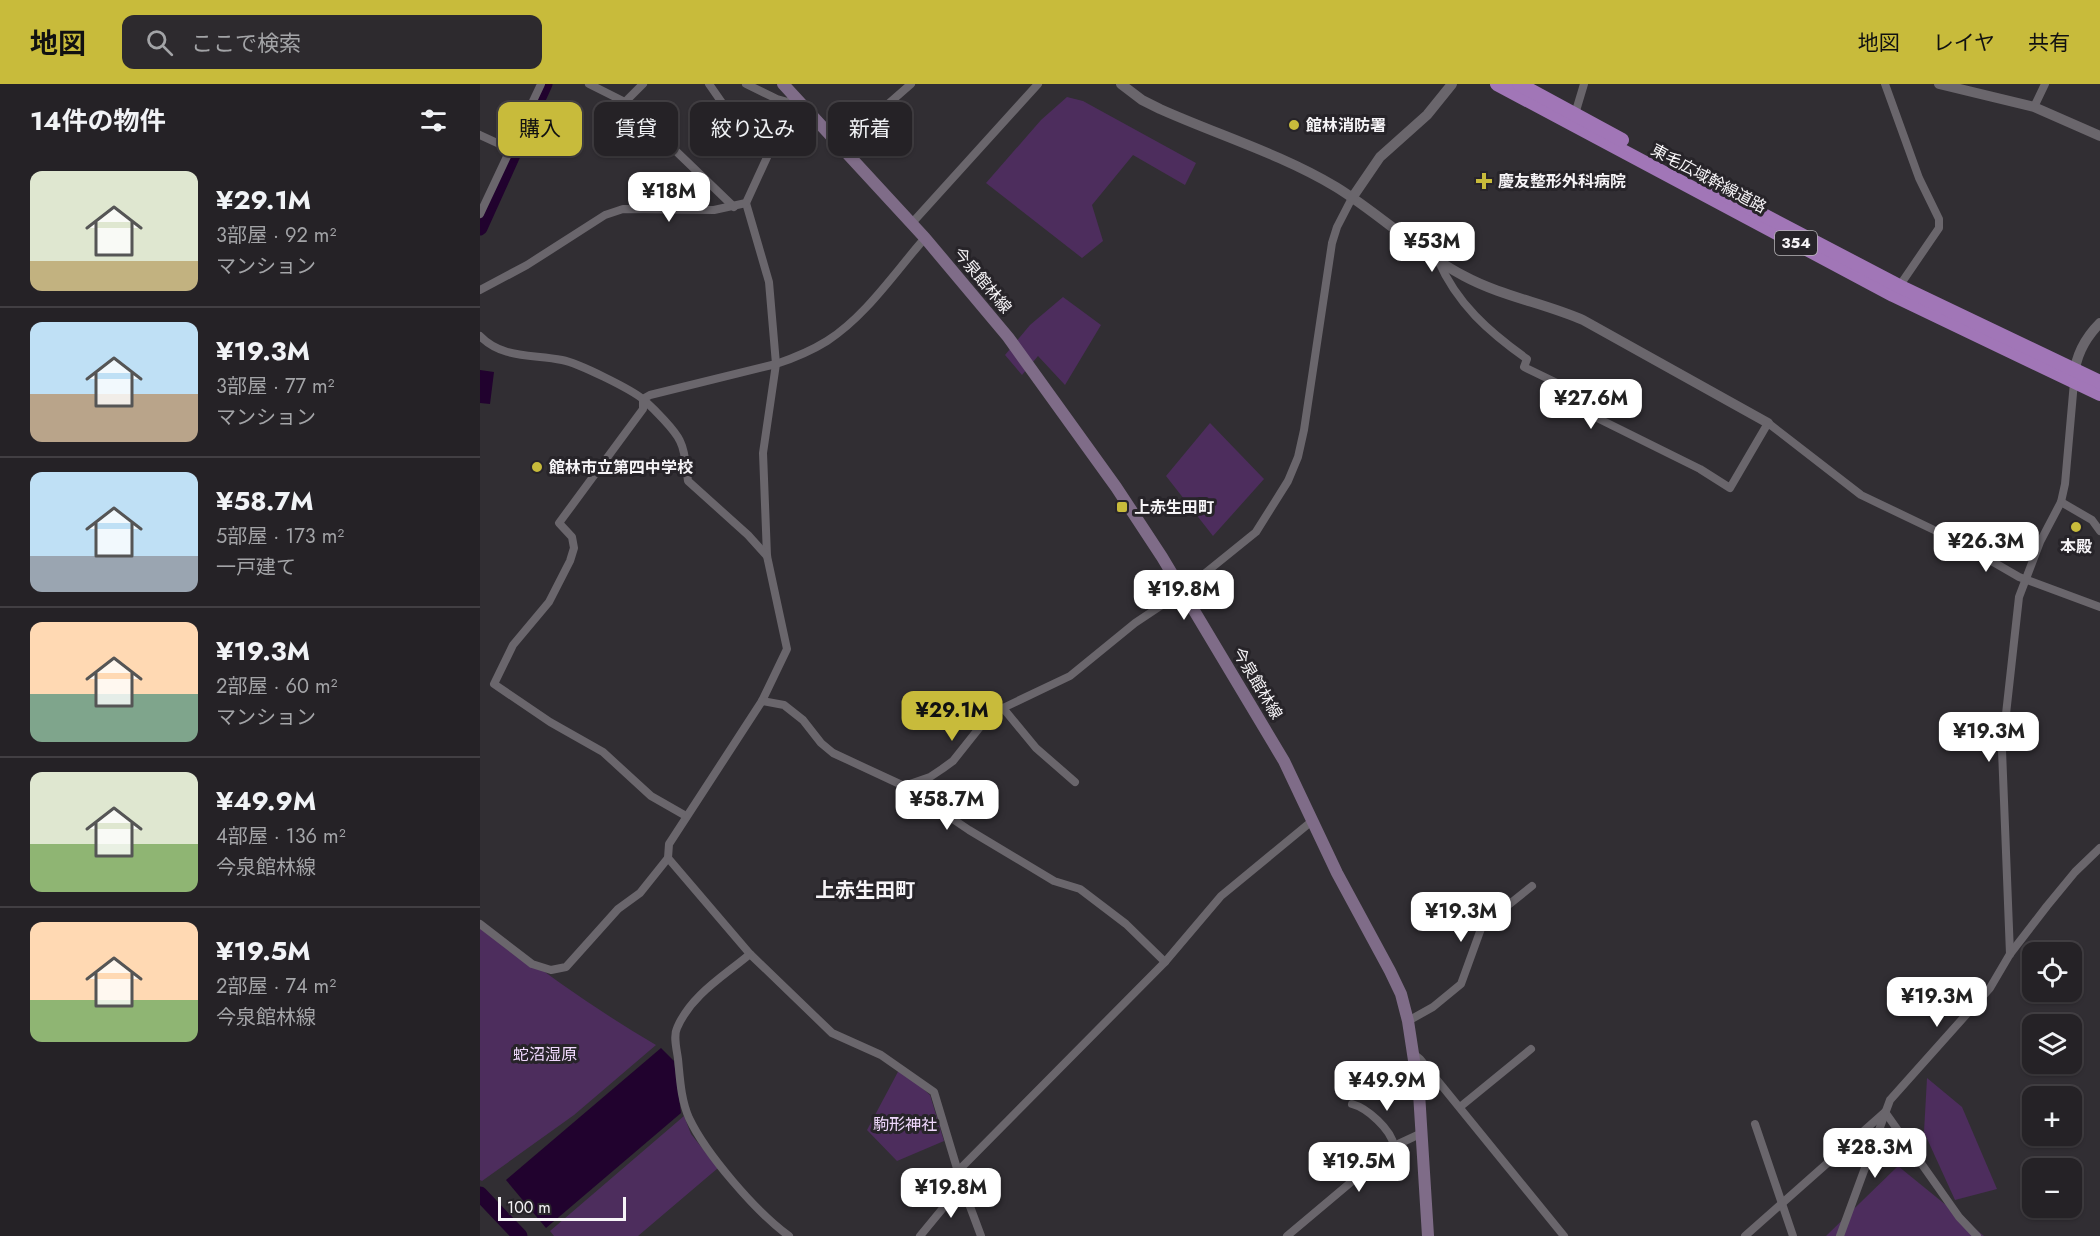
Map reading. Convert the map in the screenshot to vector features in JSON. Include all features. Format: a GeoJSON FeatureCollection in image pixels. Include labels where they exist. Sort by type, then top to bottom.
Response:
{"type":"FeatureCollection","features":[{"type":"Feature","properties":{"kind":"highway","name":"東毛広域幹線道路"},"geometry":{"type":"LineString","coordinates":[[1497,84],[1896,290],[2074,377],[2100,394]]}},
{"type":"Feature","properties":{"kind":"highway","name":"東毛広域幹線道路"},"geometry":{"type":"LineString","coordinates":[[1519,84],[1896,290]]}},
{"type":"Feature","properties":{"kind":"highway","name":"東毛広域幹線道路"},"geometry":{"type":"LineString","coordinates":[[2074,377],[2100,382]]}},
{"type":"Feature","properties":{"kind":"main road","name":"今泉館林線"},"geometry":{"type":"LineString","coordinates":[[783,84],[828,133]]}},
{"type":"Feature","properties":{"kind":"main road","name":"今泉館林線"},"geometry":{"type":"LineString","coordinates":[[849,156],[912,223],[1008,337],[1116,487],[1183,591],[1284,761],[1354,907],[1401,994],[1413,1054],[1422,1133],[1428,1236]]}},
{"type":"Feature","properties":{"kind":"street"},"geometry":{"type":"LineString","coordinates":[[533,102],[541,84]]}},
{"type":"Feature","properties":{"kind":"street"},"geometry":{"type":"LineString","coordinates":[[588,84],[625,102],[643,84]]}},
{"type":"Feature","properties":{"kind":"street"},"geometry":{"type":"LineString","coordinates":[[709,84],[722,102]]}},
{"type":"Feature","properties":{"kind":"street"},"geometry":{"type":"LineString","coordinates":[[746,84],[777,99],[788,102],[797,100]]}},
{"type":"Feature","properties":{"kind":"street"},"geometry":{"type":"LineString","coordinates":[[890,102],[911,84]]}},
{"type":"Feature","properties":{"kind":"street"},"geometry":{"type":"LineString","coordinates":[[912,223],[1038,84]]}},
{"type":"Feature","properties":{"kind":"street"},"geometry":{"type":"LineString","coordinates":[[1121,84],[1160,110],[1314,175],[1352,198],[1438,260],[1478,283],[1558,309],[1584,320],[1768,423],[1861,495],[1957,541],[2019,577],[2100,607]]}},
{"type":"Feature","properties":{"kind":"street"},"geometry":{"type":"LineString","coordinates":[[904,786],[930,777],[953,761],[980,727],[1003,708],[1070,676],[1135,623],[1183,591],[1256,532],[1288,481],[1298,457],[1332,243],[1337,227],[1352,198],[1380,157],[1427,115],[1452,84]]}},
{"type":"Feature","properties":{"kind":"street"},"geometry":{"type":"LineString","coordinates":[[1575,114],[1584,84]]}},
{"type":"Feature","properties":{"kind":"street"},"geometry":{"type":"LineString","coordinates":[[1885,84],[1919,178],[1939,219],[1939,228],[1896,290]]}},
{"type":"Feature","properties":{"kind":"street"},"geometry":{"type":"LineString","coordinates":[[1939,84],[2034,107],[2100,136]]}},
{"type":"Feature","properties":{"kind":"street"},"geometry":{"type":"LineString","coordinates":[[2034,107],[2045,84]]}},
{"type":"Feature","properties":{"kind":"street"},"geometry":{"type":"LineString","coordinates":[[480,135],[498,144]]}},
{"type":"Feature","properties":{"kind":"street"},"geometry":{"type":"LineString","coordinates":[[678,153],[734,207]]}},
{"type":"Feature","properties":{"kind":"street"},"geometry":{"type":"LineString","coordinates":[[481,208],[507,156]]}},
{"type":"Feature","properties":{"kind":"street"},"geometry":{"type":"LineString","coordinates":[[480,924],[532,964],[551,970],[566,967],[618,909],[640,893],[668,858],[669,844],[762,701],[787,649],[767,556],[763,453],[776,364],[769,282],[746,203],[768,156]]}},
{"type":"Feature","properties":{"kind":"street"},"geometry":{"type":"LineString","coordinates":[[480,290],[527,265],[605,214],[623,209],[714,210],[746,203]]}},
{"type":"Feature","properties":{"kind":"street"},"geometry":{"type":"LineString","coordinates":[[643,399],[650,395],[776,364],[828,341],[870,303],[925,238]]}},
{"type":"Feature","properties":{"kind":"street"},"geometry":{"type":"LineString","coordinates":[[1438,260],[1452,288],[1491,333],[1527,359],[1524,367],[1586,397],[1582,411],[1701,469],[1730,488],[1768,423]]}},
{"type":"Feature","properties":{"kind":"street"},"geometry":{"type":"LineString","coordinates":[[2010,954],[2002,750],[2019,597],[2040,542],[2061,502],[2066,484],[2074,377],[2080,349],[2091,331],[2100,323]]}},
{"type":"Feature","properties":{"kind":"street"},"geometry":{"type":"LineString","coordinates":[[480,336],[495,348],[512,354],[564,360],[603,377],[643,399],[679,438],[684,448],[688,481],[748,535],[767,556]]}},
{"type":"Feature","properties":{"kind":"street"},"geometry":{"type":"LineString","coordinates":[[643,399],[643,410],[559,523],[572,537],[574,548],[570,561],[549,602],[513,645],[494,684],[549,722],[603,752],[651,796],[686,816]]}},
{"type":"Feature","properties":{"kind":"street"},"geometry":{"type":"LineString","coordinates":[[2061,502],[2092,520],[2100,531]]}},
{"type":"Feature","properties":{"kind":"street"},"geometry":{"type":"LineString","coordinates":[[762,701],[784,705],[803,720],[821,743],[833,753],[904,786],[969,830],[1054,881],[1080,889],[1126,924],[1165,962]]}},
{"type":"Feature","properties":{"kind":"street"},"geometry":{"type":"LineString","coordinates":[[1003,708],[1036,748],[1075,782]]}},
{"type":"Feature","properties":{"kind":"street"},"geometry":{"type":"LineString","coordinates":[[958,1171],[1165,962],[1221,896],[1312,821]]}},
{"type":"Feature","properties":{"kind":"street"},"geometry":{"type":"LineString","coordinates":[[1840,1236],[1890,1100],[1990,988],[2010,954],[2074,872],[2100,848]]}},
{"type":"Feature","properties":{"kind":"street"},"geometry":{"type":"LineString","coordinates":[[668,858],[750,954],[832,1033],[881,1055],[934,1092],[962,1185],[981,1236]]}},
{"type":"Feature","properties":{"kind":"street"},"geometry":{"type":"LineString","coordinates":[[1407,1021],[1433,1007],[1461,984],[1482,926],[1532,886]]}},
{"type":"Feature","properties":{"kind":"street"},"geometry":{"type":"LineString","coordinates":[[750,954],[697,997],[676,1029],[684,1104],[705,1145],[724,1170],[757,1208],[789,1236]]}},
{"type":"Feature","properties":{"kind":"street"},"geometry":{"type":"LineString","coordinates":[[1460,1107],[1531,1048]]}},
{"type":"Feature","properties":{"kind":"street"},"geometry":{"type":"LineString","coordinates":[[1413,1054],[1420,1059],[1460,1107],[1564,1236]]}},
{"type":"Feature","properties":{"kind":"street"},"geometry":{"type":"LineString","coordinates":[[1352,1104],[1371,1113],[1393,1140],[1394,1146]]}},
{"type":"Feature","properties":{"kind":"street"},"geometry":{"type":"LineString","coordinates":[[1745,1236],[1885,1112]]}},
{"type":"Feature","properties":{"kind":"street"},"geometry":{"type":"LineString","coordinates":[[1885,1112],[1953,1208],[1977,1236]]}},
{"type":"Feature","properties":{"kind":"street"},"geometry":{"type":"LineString","coordinates":[[1755,1124],[1793,1236]]}},
{"type":"Feature","properties":{"kind":"street"},"geometry":{"type":"LineString","coordinates":[[1287,1236],[1394,1146],[1422,1133]]}},
{"type":"Feature","properties":{"kind":"street"},"geometry":{"type":"LineString","coordinates":[[920,1236],[962,1185]]}},
{"type":"Feature","properties":{"kind":"green space"},"geometry":{"type":"Polygon","coordinates":[[[1067,97],[1083,101],[1196,163],[1185,185],[1133,155],[1092,205],[1103,241],[1082,258],[986,183],[1041,120],[1067,97]]]}},
{"type":"Feature","properties":{"kind":"green space"},"geometry":{"type":"Polygon","coordinates":[[[1063,297],[1101,325],[1065,385],[1038,356],[1022,375],[1005,355],[1030,325],[1063,297]]]}},
{"type":"Feature","properties":{"kind":"green space"},"geometry":{"type":"Polygon","coordinates":[[[1210,423],[1264,479],[1213,536],[1166,476],[1210,423]]]}},
{"type":"Feature","properties":{"kind":"green space","name":"蛇沼湿原"},"geometry":{"type":"Polygon","coordinates":[[[480,924],[544,972],[656,1045],[574,1115],[482,1181],[480,1180],[480,924]]]}},
{"type":"Feature","properties":{"kind":"green space","name":"駒形神社"},"geometry":{"type":"Polygon","coordinates":[[[900,1068],[930,1095],[944,1141],[897,1161],[867,1130],[900,1068]]]}},
{"type":"Feature","properties":{"kind":"green space"},"geometry":{"type":"Polygon","coordinates":[[[1927,1078],[1962,1107],[1997,1189],[1955,1200],[1924,1132],[1927,1078]]]}},
{"type":"Feature","properties":{"kind":"green space"},"geometry":{"type":"Polygon","coordinates":[[[684,1116],[691,1134],[718,1168],[638,1236],[554,1236],[550,1231],[684,1116]]]}},
{"type":"Feature","properties":{"kind":"green space"},"geometry":{"type":"Polygon","coordinates":[[[1898,1166],[1984,1236],[1826,1236],[1898,1166]]]}},
{"type":"Feature","properties":{"kind":"shaded area"},"geometry":{"type":"Polygon","coordinates":[[[480,370],[494,372],[490,404],[480,403],[480,370]]]}},
{"type":"Feature","properties":{"kind":"shaded area"},"geometry":{"type":"Polygon","coordinates":[[[661,1048],[674,1061],[681,1113],[546,1228],[506,1180],[661,1048]]]}},
{"type":"Feature","properties":{"kind":"waterway"},"geometry":{"type":"LineString","coordinates":[[480,228],[545,84]]}},
{"type":"Feature","properties":{"kind":"waterway"},"geometry":{"type":"LineString","coordinates":[[480,1194],[520,1236]]}},
{"type":"Feature","properties":{"kind":"place","name":"館林消防署"},"geometry":{"type":"Point","coordinates":[1294,125]}},
{"type":"Feature","properties":{"kind":"place","name":"慶友整形外科病院"},"geometry":{"type":"Point","coordinates":[1484,181]}},
{"type":"Feature","properties":{"kind":"place","name":"館林市立第四中学校"},"geometry":{"type":"Point","coordinates":[537,467]}},
{"type":"Feature","properties":{"kind":"place","name":"上赤生田町"},"geometry":{"type":"Point","coordinates":[1122,507]}},
{"type":"Feature","properties":{"kind":"place","name":"本殿"},"geometry":{"type":"Point","coordinates":[2076,527]}},
{"type":"Feature","properties":{"kind":"district","name":"上赤生田町"},"geometry":{"type":"Point","coordinates":[865,890]}}]}
